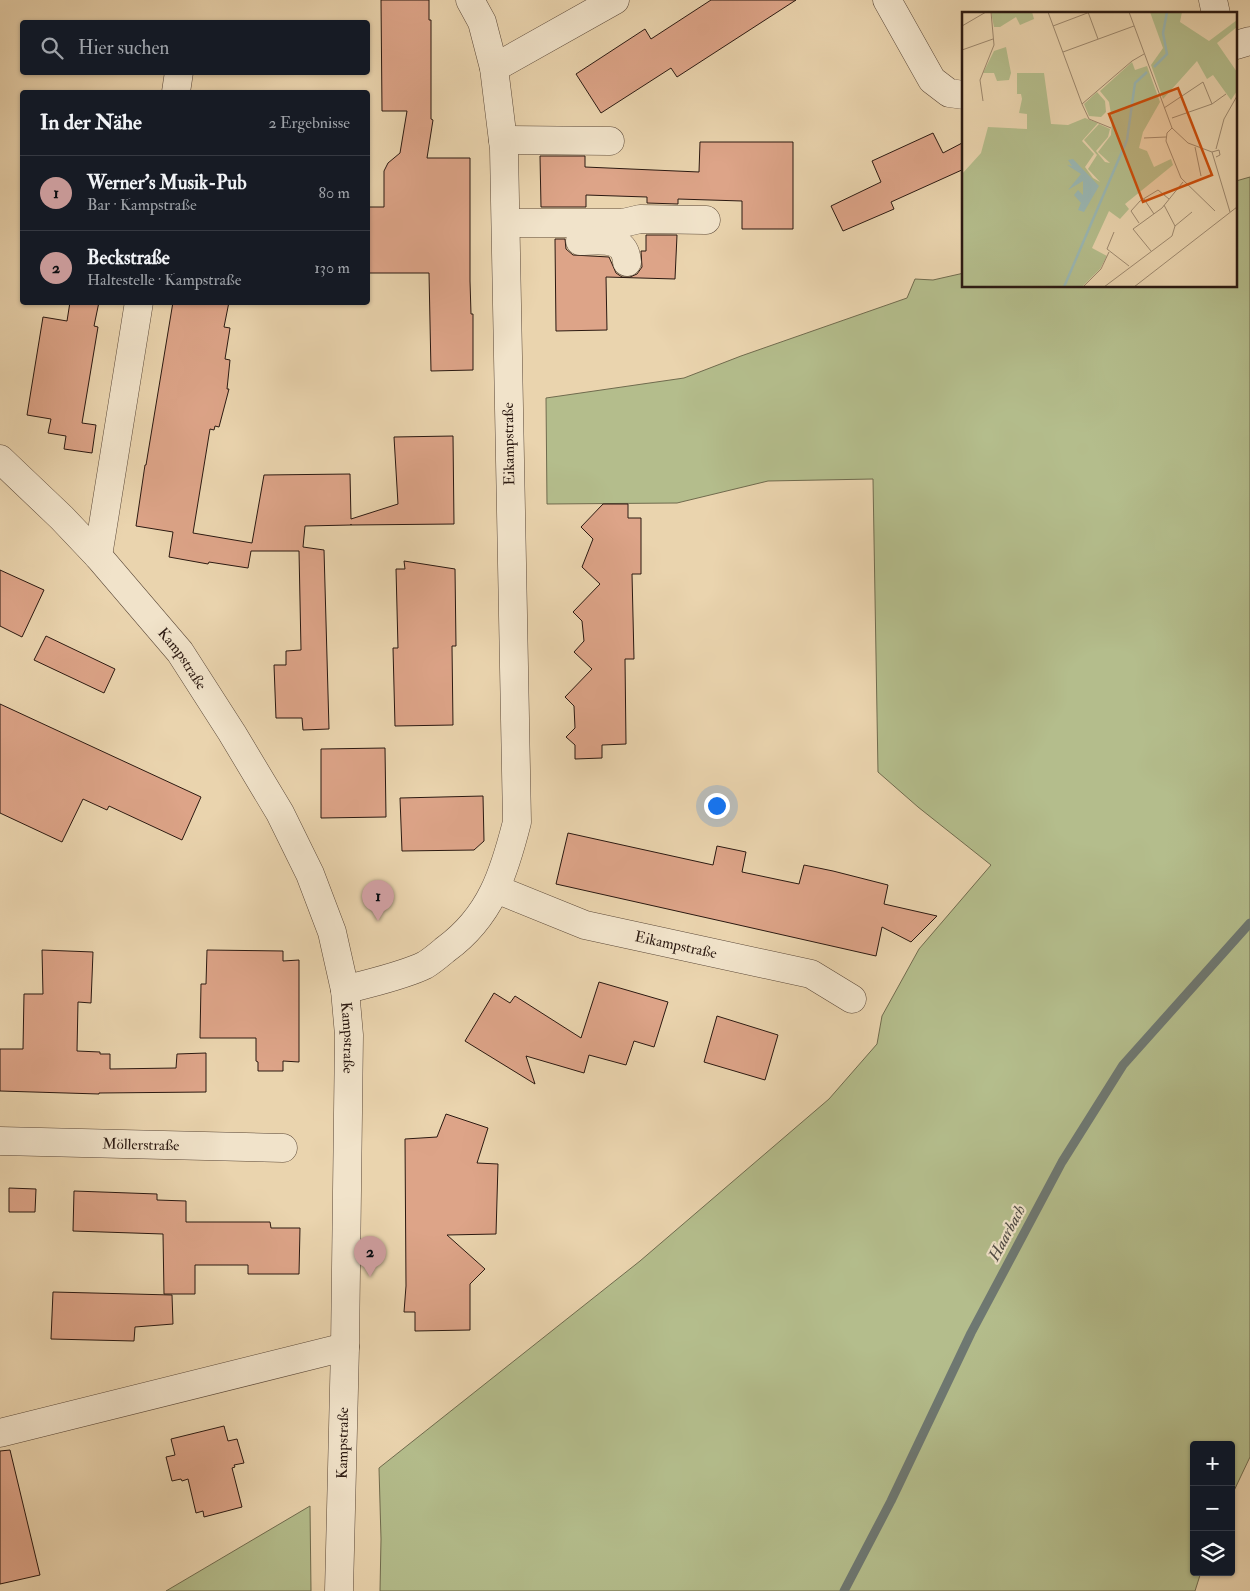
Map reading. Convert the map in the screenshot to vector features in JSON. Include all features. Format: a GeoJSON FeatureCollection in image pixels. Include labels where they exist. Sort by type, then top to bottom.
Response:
{"type":"FeatureCollection","features":[{"type":"Feature","properties":{"kind":"street","name":"Eikampstraße"},"geometry":{"type":"LineString","coordinates":[[345,990],[425,964],[463,936],[481,915],[496,889],[508,856],[517,822],[503,140],[494,68],[482,22],[470,0]]}},
{"type":"Feature","properties":{"kind":"street"},"geometry":{"type":"LineString","coordinates":[[494,68],[614,0]]}},
{"type":"Feature","properties":{"kind":"street"},"geometry":{"type":"LineString","coordinates":[[887,0],[932,80],[949,93],[962,95]]}},
{"type":"Feature","properties":{"kind":"street"},"geometry":{"type":"LineString","coordinates":[[176,90],[179,75]]}},
{"type":"Feature","properties":{"kind":"street"},"geometry":{"type":"LineString","coordinates":[[503,140],[610,141]]}},
{"type":"Feature","properties":{"kind":"street"},"geometry":{"type":"LineString","coordinates":[[506,233],[623,223],[640,219],[706,220]]}},
{"type":"Feature","properties":{"kind":"street"},"geometry":{"type":"LineString","coordinates":[[506,233],[616,242],[622,246],[627,262]]}},
{"type":"Feature","properties":{"kind":"street"},"geometry":{"type":"LineString","coordinates":[[98,556],[140,305]]}},
{"type":"Feature","properties":{"kind":"street","name":"Kampstraße"},"geometry":{"type":"LineString","coordinates":[[0,458],[98,556],[180,652],[232,733],[280,814],[310,874],[332,932],[345,990],[349,1035],[345,1347],[338,1591]]}},
{"type":"Feature","properties":{"kind":"street","name":"Eikampstraße"},"geometry":{"type":"LineString","coordinates":[[496,889],[585,925],[811,974],[852,999]]}},
{"type":"Feature","properties":{"kind":"street","name":"Möllerstraße"},"geometry":{"type":"LineString","coordinates":[[0,1141],[283,1148]]}},
{"type":"Feature","properties":{"kind":"street"},"geometry":{"type":"LineString","coordinates":[[0,1433],[345,1347]]}},
{"type":"Feature","properties":{"kind":"green space"},"geometry":{"type":"Polygon","coordinates":[[[1250,177],[1250,1457],[1235,1489],[1235,1441],[1190,1441],[1190,1576],[1200,1576],[1195,1591],[380,1591],[379,1468],[640,1261],[829,1099],[877,1044],[882,1016],[919,949],[991,865],[918,807],[878,772],[873,479],[768,481],[677,503],[547,504],[546,398],[684,378],[907,298],[915,279],[933,280],[962,273],[962,288],[1238,288],[1238,180],[1250,177]]]}},
{"type":"Feature","properties":{"kind":"green space"},"geometry":{"type":"Polygon","coordinates":[[[310,1506],[311,1591],[166,1591],[310,1506]]]}},
{"type":"Feature","properties":{"kind":"building"},"geometry":{"type":"Polygon","coordinates":[[[381,0],[429,0],[429,20],[431,20],[431,119],[433,120],[427,158],[470,158],[470,281],[471,314],[473,314],[473,370],[431,371],[429,273],[370,273],[370,207],[384,207],[384,171],[388,163],[400,153],[407,111],[382,111],[381,0]]]}},
{"type":"Feature","properties":{"kind":"building"},"geometry":{"type":"Polygon","coordinates":[[[711,0],[796,0],[677,77],[671,68],[601,113],[576,74],[645,29],[651,39],[711,0]]]}},
{"type":"Feature","properties":{"kind":"building"},"geometry":{"type":"Polygon","coordinates":[[[933,133],[943,153],[962,143],[962,170],[891,202],[894,209],[843,231],[831,206],[881,182],[872,161],[933,133]]]}},
{"type":"Feature","properties":{"kind":"building"},"geometry":{"type":"Polygon","coordinates":[[[700,142],[793,142],[793,229],[742,229],[742,201],[678,199],[678,204],[647,203],[647,197],[586,195],[586,207],[541,207],[540,156],[585,156],[585,167],[699,172],[700,142]]]}},
{"type":"Feature","properties":{"kind":"building"},"geometry":{"type":"Polygon","coordinates":[[[646,235],[677,235],[675,279],[606,277],[607,330],[556,331],[555,239],[565,239],[566,249],[573,255],[609,257],[616,273],[622,277],[630,277],[637,274],[642,267],[641,251],[646,251],[646,235]]]}},
{"type":"Feature","properties":{"kind":"building"},"geometry":{"type":"Polygon","coordinates":[[[70,305],[98,305],[94,326],[98,327],[82,423],[96,425],[92,453],[64,449],[66,436],[48,433],[51,419],[27,415],[43,317],[67,321],[70,305]]]}},
{"type":"Feature","properties":{"kind":"building"},"geometry":{"type":"Polygon","coordinates":[[[173,305],[228,305],[224,327],[230,328],[225,359],[230,360],[227,389],[229,389],[219,427],[215,426],[214,430],[210,429],[193,533],[252,543],[264,475],[350,474],[351,519],[398,504],[394,437],[453,436],[454,524],[305,526],[303,547],[324,550],[329,729],[303,730],[302,718],[276,718],[274,665],[286,665],[286,651],[301,650],[299,551],[251,551],[248,568],[209,562],[208,564],[169,557],[173,532],[136,526],[173,305]]]}},
{"type":"Feature","properties":{"kind":"building"},"geometry":{"type":"Polygon","coordinates":[[[603,504],[628,504],[628,518],[641,518],[641,574],[632,574],[634,659],[625,659],[626,744],[602,745],[602,758],[575,759],[575,745],[566,737],[575,728],[574,706],[565,697],[592,669],[574,652],[584,641],[582,621],[573,612],[600,584],[582,567],[593,539],[581,527],[603,504]]]}},
{"type":"Feature","properties":{"kind":"building"},"geometry":{"type":"Polygon","coordinates":[[[404,561],[455,569],[456,646],[452,646],[453,725],[395,726],[393,648],[398,648],[396,569],[405,569],[404,561]]]}},
{"type":"Feature","properties":{"kind":"building"},"geometry":{"type":"Polygon","coordinates":[[[0,570],[44,590],[22,637],[0,626],[0,570]]]}},
{"type":"Feature","properties":{"kind":"building"},"geometry":{"type":"Polygon","coordinates":[[[46,636],[115,669],[104,693],[34,660],[46,636]]]}},
{"type":"Feature","properties":{"kind":"building"},"geometry":{"type":"Polygon","coordinates":[[[0,704],[201,797],[182,840],[109,806],[107,810],[83,799],[62,842],[0,813],[0,704]]]}},
{"type":"Feature","properties":{"kind":"building"},"geometry":{"type":"Polygon","coordinates":[[[385,748],[386,817],[321,818],[321,749],[385,748]]]}},
{"type":"Feature","properties":{"kind":"building"},"geometry":{"type":"Polygon","coordinates":[[[483,796],[484,841],[474,850],[402,851],[400,798],[483,796]]]}},
{"type":"Feature","properties":{"kind":"building"},"geometry":{"type":"Polygon","coordinates":[[[568,833],[713,865],[717,846],[746,852],[742,872],[799,884],[804,865],[833,871],[888,885],[884,904],[937,916],[911,942],[882,927],[876,956],[556,884],[568,833]]]}},
{"type":"Feature","properties":{"kind":"building"},"geometry":{"type":"Polygon","coordinates":[[[42,950],[93,952],[91,1003],[78,1002],[77,1051],[110,1054],[110,1069],[176,1068],[177,1054],[206,1053],[206,1092],[99,1094],[0,1091],[0,1049],[23,1049],[24,994],[43,994],[42,950]]]}},
{"type":"Feature","properties":{"kind":"building"},"geometry":{"type":"Polygon","coordinates":[[[207,950],[283,951],[283,961],[299,960],[299,1062],[283,1061],[283,1071],[258,1071],[256,1038],[200,1038],[201,984],[206,984],[207,950]]]}},
{"type":"Feature","properties":{"kind":"building"},"geometry":{"type":"Polygon","coordinates":[[[599,982],[668,1002],[654,1047],[634,1041],[626,1065],[589,1055],[584,1073],[526,1056],[535,1084],[465,1041],[494,993],[510,1003],[515,996],[581,1038],[599,982]]]}},
{"type":"Feature","properties":{"kind":"building"},"geometry":{"type":"Polygon","coordinates":[[[717,1016],[778,1035],[765,1080],[704,1062],[717,1016]]]}},
{"type":"Feature","properties":{"kind":"building"},"geometry":{"type":"Polygon","coordinates":[[[446,1114],[488,1128],[477,1163],[498,1164],[496,1234],[447,1235],[485,1269],[470,1284],[470,1330],[415,1331],[415,1312],[404,1312],[406,1286],[405,1139],[437,1137],[446,1114]]]}},
{"type":"Feature","properties":{"kind":"building"},"geometry":{"type":"Polygon","coordinates":[[[9,1188],[36,1189],[35,1212],[9,1212],[9,1188]]]}},
{"type":"Feature","properties":{"kind":"building"},"geometry":{"type":"Polygon","coordinates":[[[74,1191],[157,1194],[157,1200],[186,1201],[186,1222],[270,1222],[271,1228],[300,1228],[299,1274],[248,1274],[248,1265],[195,1265],[195,1294],[164,1294],[163,1234],[73,1231],[74,1191]]]}},
{"type":"Feature","properties":{"kind":"building"},"geometry":{"type":"Polygon","coordinates":[[[53,1292],[172,1295],[173,1324],[135,1327],[134,1341],[51,1339],[53,1292]]]}},
{"type":"Feature","properties":{"kind":"building"},"geometry":{"type":"Polygon","coordinates":[[[224,1426],[228,1441],[237,1439],[244,1463],[234,1465],[235,1467],[232,1468],[242,1507],[204,1517],[203,1511],[196,1513],[188,1479],[172,1481],[166,1457],[175,1455],[171,1439],[224,1426]]]}},
{"type":"Feature","properties":{"kind":"building"},"geometry":{"type":"Polygon","coordinates":[[[10,1450],[40,1575],[0,1584],[0,1451],[10,1450]]]}},
{"type":"Feature","properties":{"kind":"waterway","name":"Haarbach"},"geometry":{"type":"LineString","coordinates":[[844,1591],[891,1501],[971,1333],[1062,1162],[1123,1065],[1250,923]]}},
{"type":"Feature","properties":{"kind":"place","name":"Werner's Musik-Pub"},"geometry":{"type":"Point","coordinates":[378,921]}},
{"type":"Feature","properties":{"kind":"place","name":"Beckstraße"},"geometry":{"type":"Point","coordinates":[370,1277]}}]}
